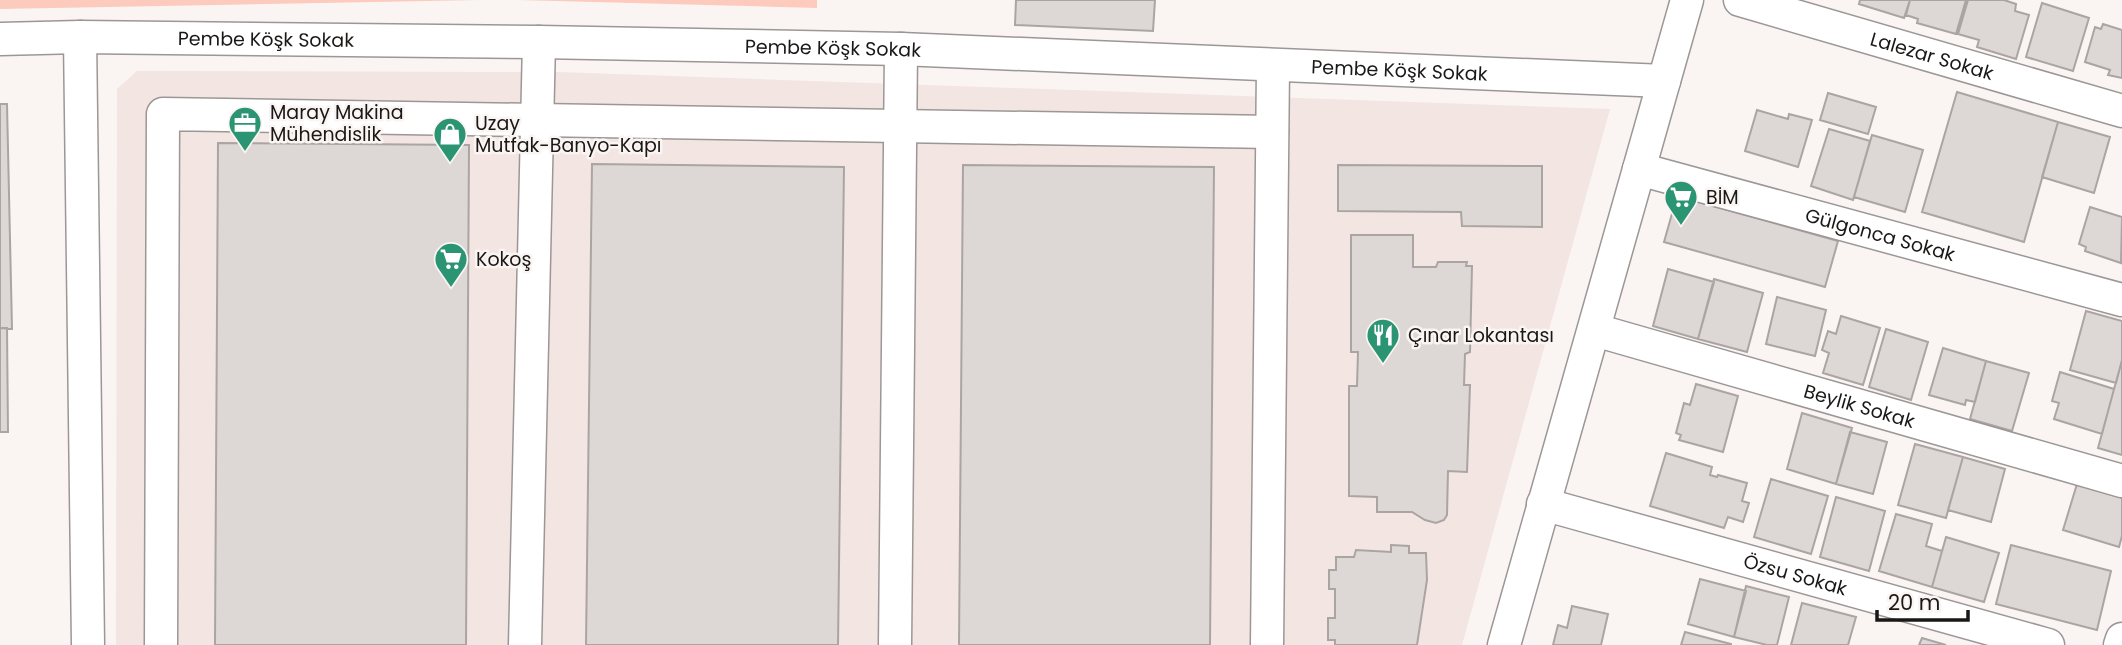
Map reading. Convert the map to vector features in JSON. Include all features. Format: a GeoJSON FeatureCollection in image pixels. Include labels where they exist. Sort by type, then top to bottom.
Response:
{"type":"FeatureCollection","features":[{"type":"Feature","properties":{"kind":"street"},"geometry":{"type":"LineString","coordinates":[[1504,645],[1687,0]]}},
{"type":"Feature","properties":{"kind":"street","name":"Lalezar Sokak"},"geometry":{"type":"LineString","coordinates":[[1740,0],[2122,111]]}},
{"type":"Feature","properties":{"kind":"street"},"geometry":{"type":"LineString","coordinates":[[80,37],[88,645]]}},
{"type":"Feature","properties":{"kind":"street","name":"Pembe Köşk Sokak"},"geometry":{"type":"LineString","coordinates":[[0,39],[80,37],[539,42],[901,49],[1664,82]]}},
{"type":"Feature","properties":{"kind":"street"},"geometry":{"type":"LineString","coordinates":[[525,645],[539,42]]}},
{"type":"Feature","properties":{"kind":"street"},"geometry":{"type":"LineString","coordinates":[[895,645],[901,49]]}},
{"type":"Feature","properties":{"kind":"street"},"geometry":{"type":"LineString","coordinates":[[1267,645],[1273,66]]}},
{"type":"Feature","properties":{"kind":"street"},"geometry":{"type":"LineString","coordinates":[[162,645],[163,114],[1272,132]]}},
{"type":"Feature","properties":{"kind":"street","name":"Gülgonca Sokak"},"geometry":{"type":"LineString","coordinates":[[1639,169],[2122,300]]}},
{"type":"Feature","properties":{"kind":"street","name":"Beylik Sokak"},"geometry":{"type":"LineString","coordinates":[[1595,330],[2122,481]]}},
{"type":"Feature","properties":{"kind":"street","name":"Özsu Sokak"},"geometry":{"type":"LineString","coordinates":[[1544,504],[2048,645]]}},
{"type":"Feature","properties":{"kind":"street"},"geometry":{"type":"LineString","coordinates":[[2120,645],[2122,639]]}},
{"type":"Feature","properties":{"kind":"shaded area"},"geometry":{"type":"Polygon","coordinates":[[[0,0],[480,0],[0,9],[0,0]]]}},
{"type":"Feature","properties":{"kind":"shaded area"},"geometry":{"type":"Polygon","coordinates":[[[518,0],[817,0],[817,8],[518,0]]]}},
{"type":"Feature","properties":{"kind":"shaded area"},"geometry":{"type":"Polygon","coordinates":[[[137,71],[559,72],[1610,109],[1462,645],[116,645],[117,89],[137,71]]]}},
{"type":"Feature","properties":{"kind":"building"},"geometry":{"type":"Polygon","coordinates":[[[1016,0],[1155,0],[1153,31],[1015,25],[1016,0]]]}},
{"type":"Feature","properties":{"kind":"building"},"geometry":{"type":"Polygon","coordinates":[[[1860,0],[1910,0],[1904,18],[1859,4],[1860,0]]]}},
{"type":"Feature","properties":{"kind":"building"},"geometry":{"type":"Polygon","coordinates":[[[1910,0],[1966,0],[1956,34],[1917,23],[1918,19],[1906,15],[1910,0]]]}},
{"type":"Feature","properties":{"kind":"building"},"geometry":{"type":"Polygon","coordinates":[[[1968,0],[2004,0],[2016,4],[2015,11],[2029,15],[2016,59],[1977,47],[1979,40],[1958,34],[1968,0]]]}},
{"type":"Feature","properties":{"kind":"building"},"geometry":{"type":"Polygon","coordinates":[[[2042,3],[2089,18],[2073,71],[2026,57],[2042,3]]]}},
{"type":"Feature","properties":{"kind":"building"},"geometry":{"type":"Polygon","coordinates":[[[2103,24],[2122,30],[2122,78],[2108,75],[2110,70],[2085,62],[2095,27],[2101,29],[2103,24]]]}},
{"type":"Feature","properties":{"kind":"building"},"geometry":{"type":"Polygon","coordinates":[[[1957,92],[2058,122],[2024,242],[1922,212],[1957,92]]]}},
{"type":"Feature","properties":{"kind":"building"},"geometry":{"type":"Polygon","coordinates":[[[1828,93],[1876,107],[1868,134],[1820,120],[1828,93]]]}},
{"type":"Feature","properties":{"kind":"building"},"geometry":{"type":"Polygon","coordinates":[[[0,104],[7,104],[12,329],[0,328],[0,104]]]}},
{"type":"Feature","properties":{"kind":"building"},"geometry":{"type":"Polygon","coordinates":[[[1757,110],[1788,119],[1789,114],[1812,120],[1798,167],[1745,151],[1757,110]]]}},
{"type":"Feature","properties":{"kind":"building"},"geometry":{"type":"Polygon","coordinates":[[[2058,122],[2110,137],[2094,193],[2042,177],[2058,122]]]}},
{"type":"Feature","properties":{"kind":"building"},"geometry":{"type":"Polygon","coordinates":[[[1829,129],[1870,141],[1853,200],[1811,186],[1829,129]]]}},
{"type":"Feature","properties":{"kind":"building"},"geometry":{"type":"Polygon","coordinates":[[[1872,135],[1923,150],[1905,212],[1854,197],[1872,135]]]}},
{"type":"Feature","properties":{"kind":"building"},"geometry":{"type":"Polygon","coordinates":[[[218,143],[469,145],[466,645],[215,645],[218,143]]]}},
{"type":"Feature","properties":{"kind":"building"},"geometry":{"type":"Polygon","coordinates":[[[592,164],[844,167],[838,645],[586,645],[592,164]]]}},
{"type":"Feature","properties":{"kind":"building"},"geometry":{"type":"Polygon","coordinates":[[[963,165],[1214,167],[1210,645],[959,645],[963,165]]]}},
{"type":"Feature","properties":{"kind":"building"},"geometry":{"type":"Polygon","coordinates":[[[1338,165],[1542,166],[1542,227],[1462,226],[1461,212],[1338,211],[1338,165]]]}},
{"type":"Feature","properties":{"kind":"building"},"geometry":{"type":"Polygon","coordinates":[[[1677,196],[1838,241],[1825,287],[1664,242],[1677,196]]]}},
{"type":"Feature","properties":{"kind":"building"},"geometry":{"type":"Polygon","coordinates":[[[2090,207],[2122,217],[2121,263],[2085,251],[2086,247],[2079,244],[2090,207]]]}},
{"type":"Feature","properties":{"kind":"building"},"geometry":{"type":"Polygon","coordinates":[[[1351,235],[1413,235],[1413,267],[1436,267],[1438,262],[1467,262],[1466,266],[1472,266],[1470,352],[1465,354],[1464,385],[1470,385],[1467,472],[1448,471],[1447,515],[1444,520],[1436,523],[1412,512],[1377,512],[1377,497],[1349,496],[1349,386],[1357,386],[1358,352],[1351,352],[1351,235]]]}},
{"type":"Feature","properties":{"kind":"building"},"geometry":{"type":"Polygon","coordinates":[[[1668,269],[1714,282],[1698,339],[1653,326],[1668,269]]]}},
{"type":"Feature","properties":{"kind":"building"},"geometry":{"type":"Polygon","coordinates":[[[1714,279],[1763,293],[1747,352],[1698,339],[1714,279]]]}},
{"type":"Feature","properties":{"kind":"building"},"geometry":{"type":"Polygon","coordinates":[[[1777,297],[1826,310],[1815,356],[1766,344],[1777,297]]]}},
{"type":"Feature","properties":{"kind":"building"},"geometry":{"type":"Polygon","coordinates":[[[2086,311],[2122,321],[2122,360],[2116,383],[2070,370],[2086,311]]]}},
{"type":"Feature","properties":{"kind":"building"},"geometry":{"type":"Polygon","coordinates":[[[1841,316],[1880,328],[1863,385],[1823,373],[1829,353],[1822,350],[1828,331],[1836,334],[1841,316]]]}},
{"type":"Feature","properties":{"kind":"building"},"geometry":{"type":"Polygon","coordinates":[[[0,328],[7,328],[8,432],[0,432],[0,328]]]}},
{"type":"Feature","properties":{"kind":"building"},"geometry":{"type":"Polygon","coordinates":[[[1886,329],[1928,342],[1911,400],[1869,387],[1886,329]]]}},
{"type":"Feature","properties":{"kind":"building"},"geometry":{"type":"Polygon","coordinates":[[[1943,348],[1986,361],[1975,402],[1966,400],[1965,405],[1929,395],[1943,348]]]}},
{"type":"Feature","properties":{"kind":"building"},"geometry":{"type":"Polygon","coordinates":[[[2122,360],[2122,455],[2098,448],[2122,360]]]}},
{"type":"Feature","properties":{"kind":"building"},"geometry":{"type":"Polygon","coordinates":[[[1986,361],[2029,373],[2012,431],[1970,419],[1986,361]]]}},
{"type":"Feature","properties":{"kind":"building"},"geometry":{"type":"Polygon","coordinates":[[[2060,372],[2114,389],[2102,434],[2054,419],[2059,403],[2052,401],[2060,372]]]}},
{"type":"Feature","properties":{"kind":"building"},"geometry":{"type":"Polygon","coordinates":[[[1696,384],[1738,396],[1723,452],[1679,440],[1681,435],[1676,433],[1684,403],[1690,405],[1696,384]]]}},
{"type":"Feature","properties":{"kind":"building"},"geometry":{"type":"Polygon","coordinates":[[[1802,413],[1852,428],[1836,484],[1787,469],[1802,413]]]}},
{"type":"Feature","properties":{"kind":"building"},"geometry":{"type":"Polygon","coordinates":[[[1850,432],[1887,442],[1873,494],[1836,484],[1850,432]]]}},
{"type":"Feature","properties":{"kind":"building"},"geometry":{"type":"Polygon","coordinates":[[[1915,444],[1963,457],[1946,518],[1898,505],[1915,444]]]}},
{"type":"Feature","properties":{"kind":"building"},"geometry":{"type":"Polygon","coordinates":[[[1666,453],[1712,467],[1710,475],[1747,483],[1742,501],[1749,503],[1743,522],[1728,517],[1724,528],[1650,506],[1666,453]]]}},
{"type":"Feature","properties":{"kind":"building"},"geometry":{"type":"Polygon","coordinates":[[[1963,457],[2005,469],[1991,522],[1948,510],[1963,457]]]}},
{"type":"Feature","properties":{"kind":"building"},"geometry":{"type":"Polygon","coordinates":[[[1771,479],[1828,496],[1811,554],[1754,537],[1771,479]]]}},
{"type":"Feature","properties":{"kind":"building"},"geometry":{"type":"Polygon","coordinates":[[[2077,484],[2122,498],[2122,536],[2119,547],[2063,530],[2077,484]]]}},
{"type":"Feature","properties":{"kind":"building"},"geometry":{"type":"Polygon","coordinates":[[[1836,497],[1885,511],[1869,571],[1820,557],[1836,497]]]}},
{"type":"Feature","properties":{"kind":"building"},"geometry":{"type":"Polygon","coordinates":[[[1896,514],[1932,524],[1926,546],[1942,551],[1932,587],[1879,571],[1896,514]]]}},
{"type":"Feature","properties":{"kind":"building"},"geometry":{"type":"Polygon","coordinates":[[[1946,537],[1999,553],[1984,602],[1932,587],[1946,537]]]}},
{"type":"Feature","properties":{"kind":"building"},"geometry":{"type":"Polygon","coordinates":[[[1391,545],[1409,546],[1409,553],[1426,553],[1427,580],[1417,645],[1335,645],[1335,640],[1328,640],[1328,618],[1335,618],[1335,589],[1329,589],[1329,570],[1336,570],[1336,557],[1354,557],[1356,550],[1391,552],[1391,545]]]}},
{"type":"Feature","properties":{"kind":"building"},"geometry":{"type":"Polygon","coordinates":[[[2011,545],[2111,571],[2097,630],[1996,604],[2011,545]]]}},
{"type":"Feature","properties":{"kind":"building"},"geometry":{"type":"Polygon","coordinates":[[[1700,579],[1746,591],[1734,637],[1688,624],[1700,579]]]}},
{"type":"Feature","properties":{"kind":"building"},"geometry":{"type":"Polygon","coordinates":[[[1746,586],[1789,597],[1777,645],[1734,637],[1746,586]]]}},
{"type":"Feature","properties":{"kind":"building"},"geometry":{"type":"Polygon","coordinates":[[[1802,603],[1856,617],[1848,645],[1791,645],[1802,603]]]}},
{"type":"Feature","properties":{"kind":"building"},"geometry":{"type":"Polygon","coordinates":[[[1572,606],[1608,614],[1601,645],[1553,645],[1558,625],[1567,628],[1572,606]]]}},
{"type":"Feature","properties":{"kind":"building"},"geometry":{"type":"Polygon","coordinates":[[[1685,632],[1731,644],[1731,645],[1681,645],[1685,632]]]}},
{"type":"Feature","properties":{"kind":"building"},"geometry":{"type":"Polygon","coordinates":[[[1922,638],[1946,645],[1919,645],[1922,638]]]}},
{"type":"Feature","properties":{"kind":"place","name":"Maray Makina Mühendislik"},"geometry":{"type":"Point","coordinates":[245,153]}},
{"type":"Feature","properties":{"kind":"place","name":"Uzay Mutfak-Banyo-Kapı"},"geometry":{"type":"Point","coordinates":[450,164]}},
{"type":"Feature","properties":{"kind":"place","name":"BİM"},"geometry":{"type":"Point","coordinates":[1681,227]}},
{"type":"Feature","properties":{"kind":"place","name":"Kokoş"},"geometry":{"type":"Point","coordinates":[451,289]}},
{"type":"Feature","properties":{"kind":"place","name":"Çınar Lokantası"},"geometry":{"type":"Point","coordinates":[1383,365]}}]}
